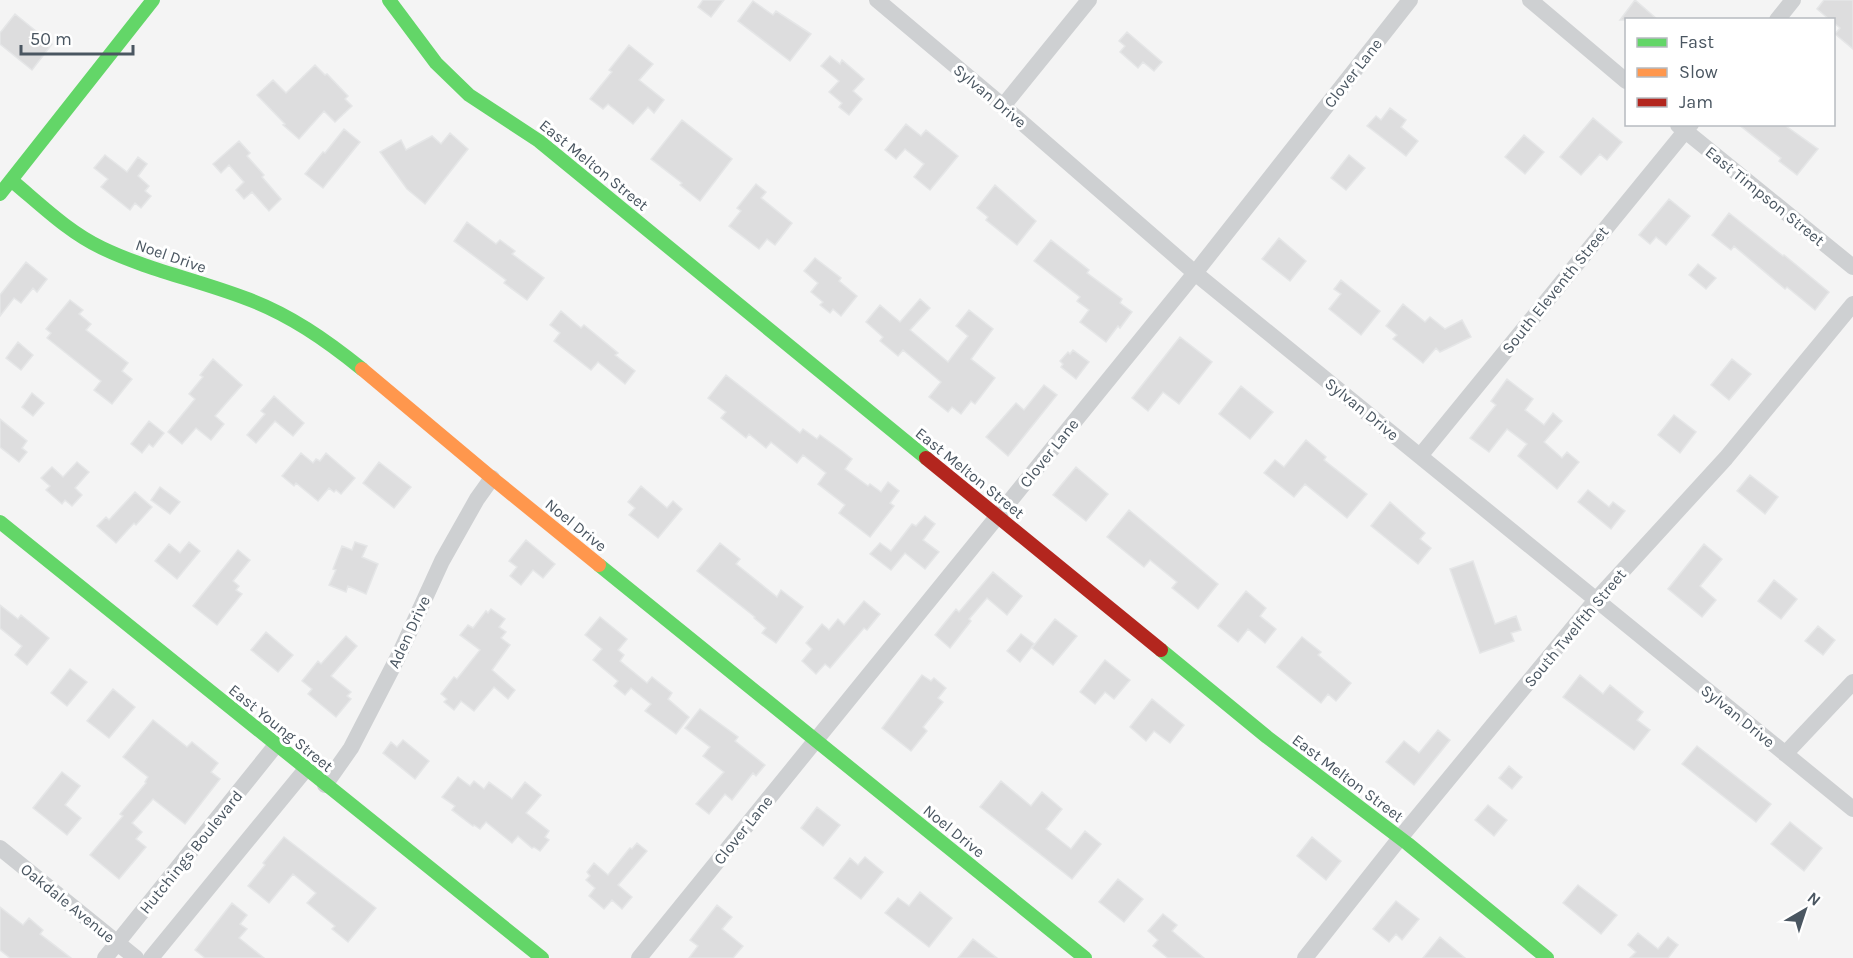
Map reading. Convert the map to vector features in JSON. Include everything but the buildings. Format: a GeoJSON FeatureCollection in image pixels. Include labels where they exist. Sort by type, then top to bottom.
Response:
{"type":"FeatureCollection","features":[{"type":"Feature","properties":{"kind":"street"},"geometry":{"type":"LineString","coordinates":[[0,194],[153,0]]}},
{"type":"Feature","properties":{"kind":"street","name":"East Melton Street"},"geometry":{"type":"LineString","coordinates":[[389,0],[442,70],[462,89],[539,141],[1267,737],[1400,838],[1547,958]]}},
{"type":"Feature","properties":{"kind":"street","name":"Sylvan Drive"},"geometry":{"type":"LineString","coordinates":[[878,0],[1195,273],[1853,809]]}},
{"type":"Feature","properties":{"kind":"street"},"geometry":{"type":"LineString","coordinates":[[1003,106],[1089,0]]}},
{"type":"Feature","properties":{"kind":"street","name":"Clover Lane"},"geometry":{"type":"LineString","coordinates":[[639,958],[1195,273],[1410,0]]}},
{"type":"Feature","properties":{"kind":"street"},"geometry":{"type":"LineString","coordinates":[[1530,0],[1625,80]]}},
{"type":"Feature","properties":{"kind":"street"},"geometry":{"type":"LineString","coordinates":[[1779,18],[1793,0]]}},
{"type":"Feature","properties":{"kind":"street","name":"East Timpson Street"},"geometry":{"type":"LineString","coordinates":[[1685,127],[1853,267]]}},
{"type":"Feature","properties":{"kind":"street","name":"South Eleventh Street"},"geometry":{"type":"LineString","coordinates":[[1420,456],[1685,127]]}},
{"type":"Feature","properties":{"kind":"street","name":"Noel Drive"},"geometry":{"type":"LineString","coordinates":[[11,180],[78,234],[102,248],[128,259],[246,298],[315,333],[391,391],[492,478],[1085,958]]}},
{"type":"Feature","properties":{"kind":"street","name":"South Twelfth Street"},"geometry":{"type":"LineString","coordinates":[[1305,958],[1400,838],[1595,601],[1726,458],[1853,304]]}},
{"type":"Feature","properties":{"kind":"street","name":"Aden Drive"},"geometry":{"type":"LineString","coordinates":[[325,784],[351,748],[399,655],[442,561],[477,499],[492,478]]}},
{"type":"Feature","properties":{"kind":"street","name":"East Young Street"},"geometry":{"type":"LineString","coordinates":[[0,522],[542,958]]}},
{"type":"Feature","properties":{"kind":"street"},"geometry":{"type":"LineString","coordinates":[[1785,754],[1853,682]]}},
{"type":"Feature","properties":{"kind":"street","name":"Hutchings Boulevard"},"geometry":{"type":"LineString","coordinates":[[105,958],[276,745]]}},
{"type":"Feature","properties":{"kind":"street"},"geometry":{"type":"LineString","coordinates":[[151,958],[306,769]]}},
{"type":"Feature","properties":{"kind":"street","name":"Oakdale Avenue"},"geometry":{"type":"LineString","coordinates":[[0,848],[136,958]]}},
{"type":"Feature","properties":{"kind":"traffic: fast"},"geometry":{"type":"LineString","coordinates":[[0,194],[153,0]]}},
{"type":"Feature","properties":{"kind":"traffic: fast"},"geometry":{"type":"LineString","coordinates":[[389,0],[436,63],[469,95],[539,141],[926,458]]}},
{"type":"Feature","properties":{"kind":"traffic: fast"},"geometry":{"type":"LineString","coordinates":[[11,180],[55,217],[102,248],[137,263],[261,304],[306,329],[362,369]]}},
{"type":"Feature","properties":{"kind":"traffic: fast"},"geometry":{"type":"LineString","coordinates":[[0,522],[542,958]]}},
{"type":"Feature","properties":{"kind":"traffic: fast"},"geometry":{"type":"LineString","coordinates":[[599,565],[1085,958]]}},
{"type":"Feature","properties":{"kind":"traffic: fast"},"geometry":{"type":"LineString","coordinates":[[1161,650],[1267,737],[1408,844],[1547,958]]}},
{"type":"Feature","properties":{"kind":"traffic: slow"},"geometry":{"type":"LineString","coordinates":[[362,369],[599,565]]}},
{"type":"Feature","properties":{"kind":"traffic: jam"},"geometry":{"type":"LineString","coordinates":[[926,458],[1161,650]]}}]}
